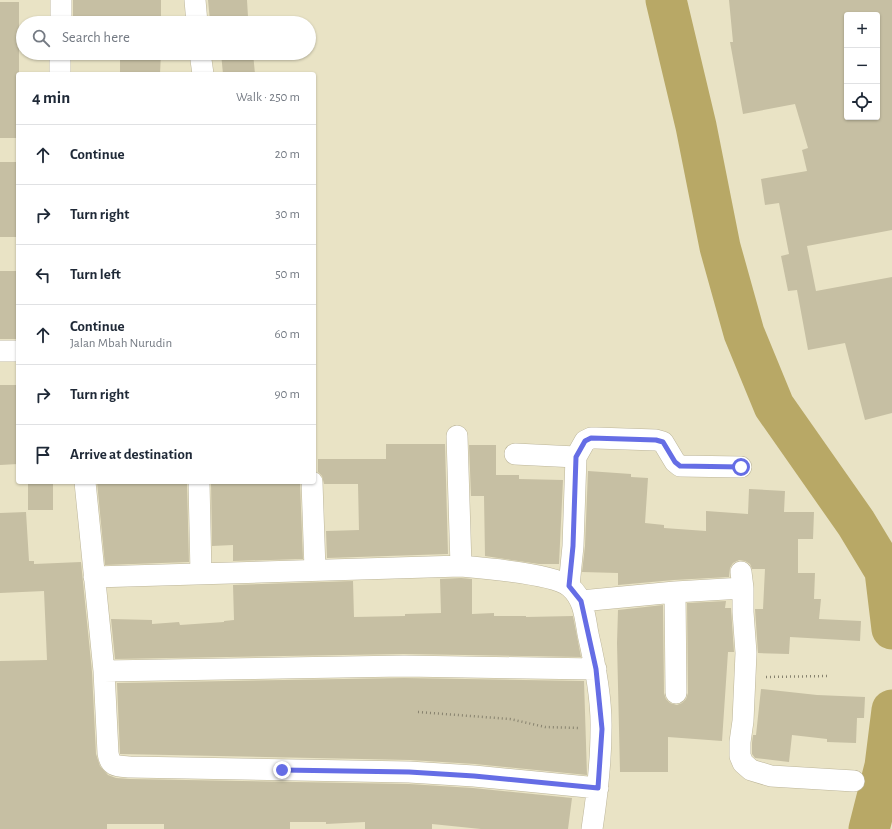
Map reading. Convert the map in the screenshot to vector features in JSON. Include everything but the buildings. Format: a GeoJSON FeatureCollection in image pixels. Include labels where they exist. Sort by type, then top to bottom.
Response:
{"type":"FeatureCollection","features":[{"type":"Feature","properties":{"kind":"street"},"geometry":{"type":"LineString","coordinates":[[61,0],[61,16]]}},
{"type":"Feature","properties":{"kind":"street"},"geometry":{"type":"LineString","coordinates":[[195,0],[196,16]]}},
{"type":"Feature","properties":{"kind":"street"},"geometry":{"type":"LineString","coordinates":[[60,60],[60,72]]}},
{"type":"Feature","properties":{"kind":"street"},"geometry":{"type":"LineString","coordinates":[[201,60],[203,72]]}},
{"type":"Feature","properties":{"kind":"street"},"geometry":{"type":"LineString","coordinates":[[0,351],[16,352]]}},
{"type":"Feature","properties":{"kind":"street"},"geometry":{"type":"LineString","coordinates":[[457,436],[461,566]]}},
{"type":"Feature","properties":{"kind":"street"},"geometry":{"type":"LineString","coordinates":[[592,829],[598,788],[602,729],[596,669],[575,593],[573,546],[576,457],[585,441],[591,438],[656,440],[663,442],[675,462],[680,466],[741,467]]}},
{"type":"Feature","properties":{"kind":"street"},"geometry":{"type":"LineString","coordinates":[[515,454],[576,457]]}},
{"type":"Feature","properties":{"kind":"street"},"geometry":{"type":"LineString","coordinates":[[85,484],[104,670],[108,753],[110,761],[118,766],[409,772],[474,776],[598,788]]}},
{"type":"Feature","properties":{"kind":"street"},"geometry":{"type":"LineString","coordinates":[[199,484],[201,574]]}},
{"type":"Feature","properties":{"kind":"street"},"geometry":{"type":"LineString","coordinates":[[312,484],[315,570]]}},
{"type":"Feature","properties":{"kind":"street"},"geometry":{"type":"LineString","coordinates":[[94,577],[461,566],[506,571],[546,578],[575,593],[675,592],[742,580],[746,653],[740,756],[751,770],[771,776],[854,781]]}},
{"type":"Feature","properties":{"kind":"street"},"geometry":{"type":"LineString","coordinates":[[675,592],[676,693]]}},
{"type":"Feature","properties":{"kind":"street"},"geometry":{"type":"LineString","coordinates":[[104,670],[404,666],[596,669]]}},
{"type":"Feature","properties":{"kind":"path"},"geometry":{"type":"LineString","coordinates":[[745,677],[828,676]]}},
{"type":"Feature","properties":{"kind":"path"},"geometry":{"type":"LineString","coordinates":[[418,712],[510,719],[545,727],[602,729]]}},
{"type":"Feature","properties":{"kind":"waterway"},"geometry":{"type":"LineString","coordinates":[[666,0],[696,126],[720,247],[744,333],[774,406],[856,523],[885,571],[892,629]]}},
{"type":"Feature","properties":{"kind":"waterway"},"geometry":{"type":"LineString","coordinates":[[869,829],[885,766],[892,710]]}},
{"type":"Feature","properties":{"kind":"route"},"geometry":{"type":"LineString","coordinates":[[282,770],[409,772],[474,776],[598,788],[602,729],[596,669],[581,601],[569,586],[573,546],[576,457],[585,441],[591,438],[656,440],[663,442],[675,462],[680,466],[741,467]]}}]}
